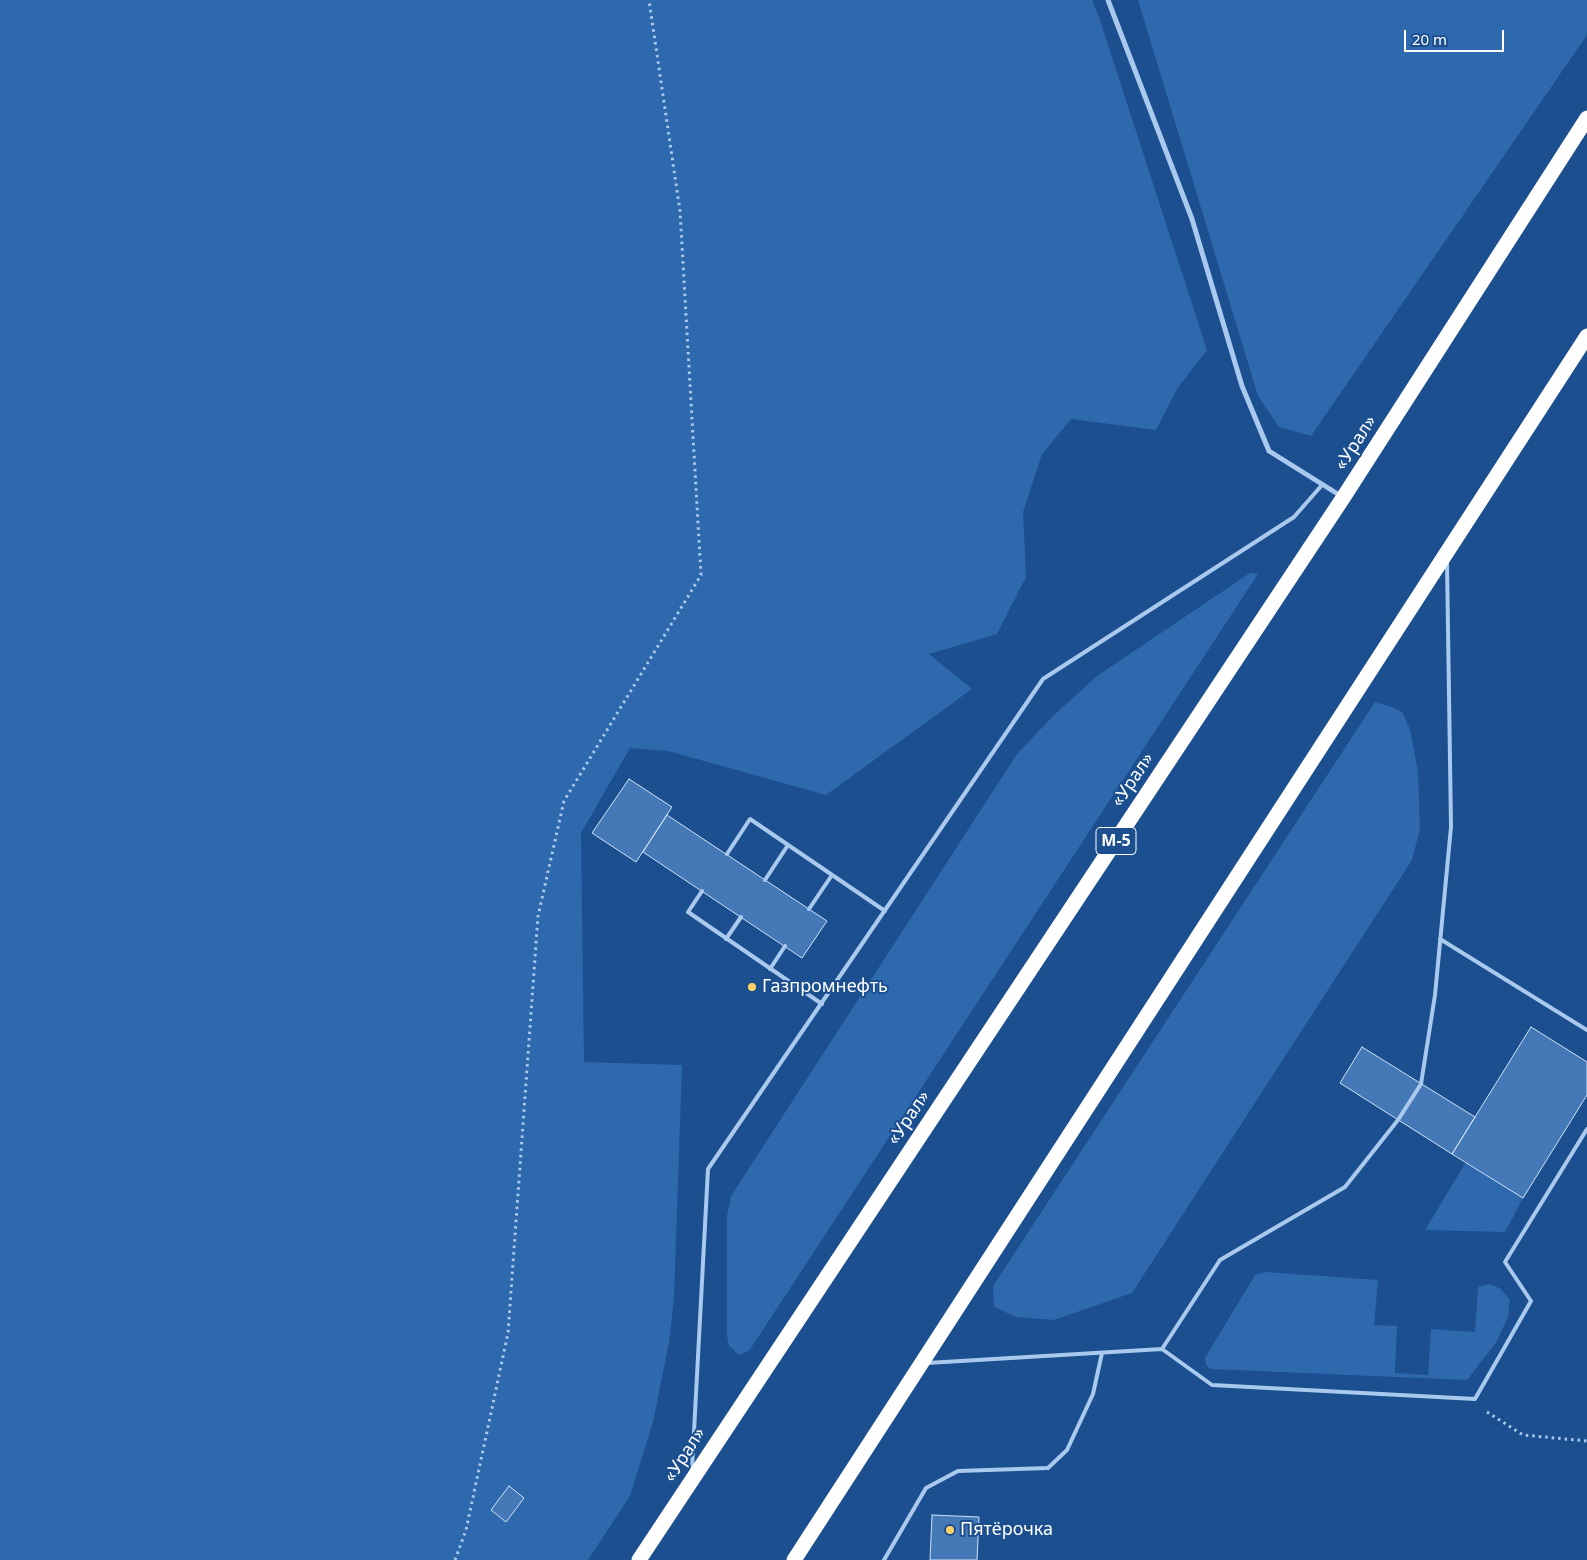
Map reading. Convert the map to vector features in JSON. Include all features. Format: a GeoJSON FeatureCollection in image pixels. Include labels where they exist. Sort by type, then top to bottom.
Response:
{"type":"FeatureCollection","features":[{"type":"Feature","properties":{"kind":"highway","name":"«Урал»"},"geometry":{"type":"LineString","coordinates":[[639,1560],[1343,498],[1587,118]]}},
{"type":"Feature","properties":{"kind":"highway"},"geometry":{"type":"LineString","coordinates":[[794,1560],[1587,336]]}},
{"type":"Feature","properties":{"kind":"street"},"geometry":{"type":"LineString","coordinates":[[1108,0],[1192,219],[1242,386],[1269,451],[1343,498]]}},
{"type":"Feature","properties":{"kind":"lane"},"geometry":{"type":"LineString","coordinates":[[692,1479],[708,1169],[1043,679],[1294,516],[1322,485]]}},
{"type":"Feature","properties":{"kind":"lane"},"geometry":{"type":"LineString","coordinates":[[1162,1349],[1220,1260],[1345,1187],[1398,1120],[1421,1084],[1435,995],[1451,827],[1450,621],[1447,552]]}},
{"type":"Feature","properties":{"kind":"lane"},"geometry":{"type":"LineString","coordinates":[[727,854],[750,820],[885,911]]}},
{"type":"Feature","properties":{"kind":"lane"},"geometry":{"type":"LineString","coordinates":[[766,880],[788,846]]}},
{"type":"Feature","properties":{"kind":"lane"},"geometry":{"type":"LineString","coordinates":[[809,909],[832,875]]}},
{"type":"Feature","properties":{"kind":"lane"},"geometry":{"type":"LineString","coordinates":[[702,891],[688,912],[822,1004]]}},
{"type":"Feature","properties":{"kind":"lane"},"geometry":{"type":"LineString","coordinates":[[726,939],[741,917]]}},
{"type":"Feature","properties":{"kind":"lane"},"geometry":{"type":"LineString","coordinates":[[1440,939],[1587,1030]]}},
{"type":"Feature","properties":{"kind":"lane"},"geometry":{"type":"LineString","coordinates":[[770,969],[784,946]]}},
{"type":"Feature","properties":{"kind":"lane"},"geometry":{"type":"LineString","coordinates":[[922,1363],[1162,1349],[1212,1385],[1475,1399],[1531,1301],[1505,1262],[1587,1129]]}},
{"type":"Feature","properties":{"kind":"lane"},"geometry":{"type":"LineString","coordinates":[[884,1560],[926,1488],[958,1470],[1048,1468],[1055,1462],[1067,1450],[1093,1394],[1102,1353]]}},
{"type":"Feature","properties":{"kind":"path"},"geometry":{"type":"LineString","coordinates":[[455,1560],[466,1530],[508,1333],[538,916],[564,801],[701,575],[680,210],[649,0]]}},
{"type":"Feature","properties":{"kind":"path"},"geometry":{"type":"LineString","coordinates":[[1466,1398],[1523,1435],[1587,1441]]}},
{"type":"Feature","properties":{"kind":"shaded area"},"geometry":{"type":"Polygon","coordinates":[[[0,0],[1092,0],[1099,17],[1207,350],[1177,389],[1156,430],[1071,419],[1042,454],[1023,512],[1026,577],[997,634],[929,654],[972,689],[826,795],[668,751],[630,748],[581,833],[584,1062],[682,1065],[674,1298],[669,1342],[653,1422],[630,1496],[588,1560],[0,1560],[0,0]]]}},
{"type":"Feature","properties":{"kind":"shaded area"},"geometry":{"type":"Polygon","coordinates":[[[1138,0],[1587,0],[1587,35],[1311,436],[1279,427],[1258,396],[1138,0]]]}},
{"type":"Feature","properties":{"kind":"shaded area"},"geometry":{"type":"Polygon","coordinates":[[[1250,573],[1258,574],[749,1351],[739,1355],[729,1346],[727,1335],[727,1216],[731,1196],[1017,754],[1053,716],[1097,676],[1250,573]]]}},
{"type":"Feature","properties":{"kind":"shaded area"},"geometry":{"type":"Polygon","coordinates":[[[1375,702],[1402,712],[1410,729],[1418,772],[1420,829],[1412,860],[1132,1293],[1054,1320],[1016,1317],[994,1307],[993,1286],[1375,702]]]}},
{"type":"Feature","properties":{"kind":"shaded area"},"geometry":{"type":"Polygon","coordinates":[[[1466,1162],[1523,1198],[1505,1232],[1425,1230],[1466,1162]]]}},
{"type":"Feature","properties":{"kind":"shaded area"},"geometry":{"type":"Polygon","coordinates":[[[1266,1272],[1378,1280],[1374,1325],[1397,1326],[1395,1373],[1428,1375],[1431,1329],[1475,1332],[1478,1287],[1490,1284],[1501,1289],[1510,1300],[1508,1317],[1497,1341],[1467,1380],[1211,1369],[1206,1365],[1205,1358],[1255,1275],[1266,1272]]]}},
{"type":"Feature","properties":{"kind":"building"},"geometry":{"type":"Polygon","coordinates":[[[629,779],[672,807],[636,862],[592,833],[629,779]]]}},
{"type":"Feature","properties":{"kind":"building"},"geometry":{"type":"Polygon","coordinates":[[[667,815],[827,921],[802,958],[643,852],[667,815]]]}},
{"type":"Feature","properties":{"kind":"building"},"geometry":{"type":"Polygon","coordinates":[[[1531,1027],[1587,1062],[1587,1095],[1523,1198],[1452,1154],[1531,1027]]]}},
{"type":"Feature","properties":{"kind":"building"},"geometry":{"type":"Polygon","coordinates":[[[1362,1047],[1475,1117],[1452,1154],[1340,1083],[1362,1047]]]}},
{"type":"Feature","properties":{"kind":"building"},"geometry":{"type":"Polygon","coordinates":[[[509,1486],[524,1498],[506,1522],[491,1510],[509,1486]]]}},
{"type":"Feature","properties":{"kind":"building"},"geometry":{"type":"Polygon","coordinates":[[[932,1515],[979,1517],[977,1560],[930,1560],[932,1515]]]}},
{"type":"Feature","properties":{"kind":"place","name":"Газпромнефть"},"geometry":{"type":"Point","coordinates":[752,987]}},
{"type":"Feature","properties":{"kind":"place","name":"Пятёрочка"},"geometry":{"type":"Point","coordinates":[950,1530]}}]}
